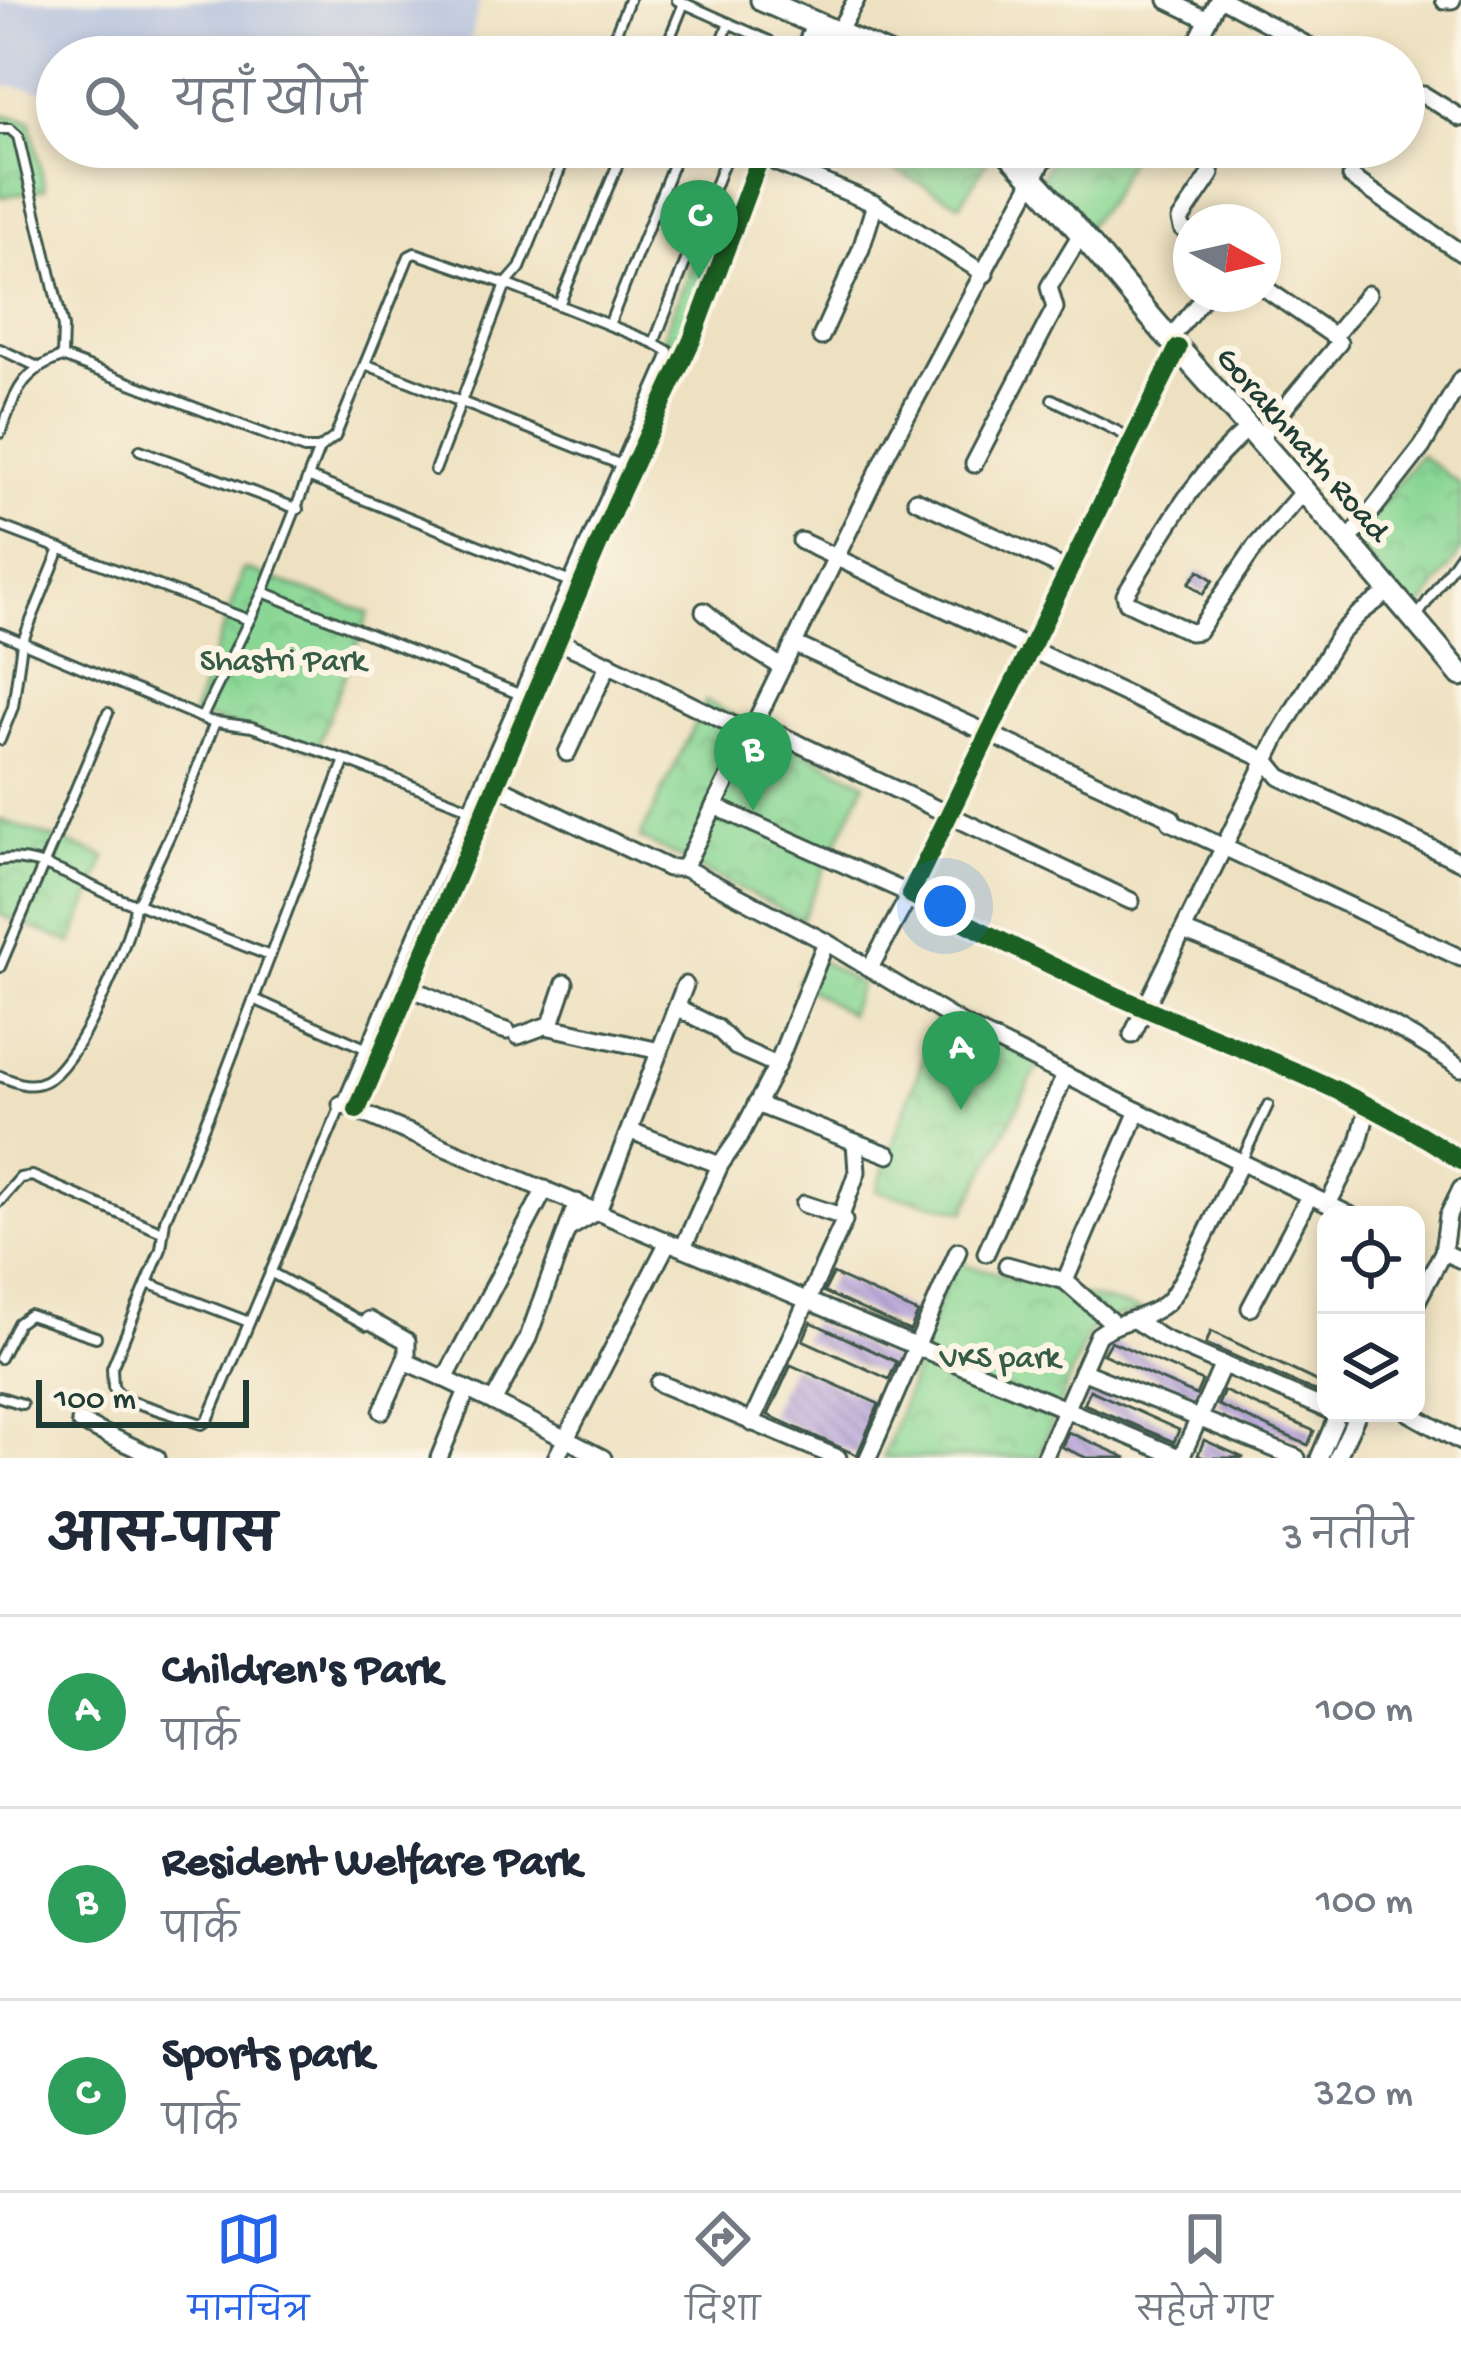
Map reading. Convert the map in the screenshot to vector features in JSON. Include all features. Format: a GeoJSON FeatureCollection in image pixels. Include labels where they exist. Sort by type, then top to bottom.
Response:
{"type":"FeatureCollection","features":[{"type":"Feature","properties":{"kind":"main road"},"geometry":{"type":"LineString","coordinates":[[762,0],[847,36]]}},
{"type":"Feature","properties":{"kind":"main road","name":"Gorakhnath Road"},"geometry":{"type":"LineString","coordinates":[[1024,168],[1461,675]]}},
{"type":"Feature","properties":{"kind":"street"},"geometry":{"type":"LineString","coordinates":[[838,32],[856,0]]}},
{"type":"Feature","properties":{"kind":"street"},"geometry":{"type":"LineString","coordinates":[[1167,0],[1208,20]]}},
{"type":"Feature","properties":{"kind":"street"},"geometry":{"type":"LineString","coordinates":[[1200,36],[1221,0],[1289,36]]}},
{"type":"Feature","properties":{"kind":"street"},"geometry":{"type":"LineString","coordinates":[[809,36],[815,22]]}},
{"type":"Feature","properties":{"kind":"street"},"geometry":{"type":"LineString","coordinates":[[1425,96],[1461,118]]}},
{"type":"Feature","properties":{"kind":"street"},"geometry":{"type":"LineString","coordinates":[[756,168],[692,340],[495,785],[476,810],[409,989],[349,1107],[1181,1458],[1223,1364]]}},
{"type":"Feature","properties":{"kind":"street"},"geometry":{"type":"LineString","coordinates":[[798,168],[875,204],[985,274]]}},
{"type":"Feature","properties":{"kind":"street"},"geometry":{"type":"LineString","coordinates":[[683,868],[888,452],[1040,168]]}},
{"type":"Feature","properties":{"kind":"street"},"geometry":{"type":"LineString","coordinates":[[1191,204],[1211,174]]}},
{"type":"Feature","properties":{"kind":"street"},"geometry":{"type":"LineString","coordinates":[[1351,177],[1461,253]]}},
{"type":"Feature","properties":{"kind":"street"},"geometry":{"type":"LineString","coordinates":[[821,338],[861,249],[875,204]]}},
{"type":"Feature","properties":{"kind":"street"},"geometry":{"type":"LineString","coordinates":[[974,464],[1055,308],[1048,287],[1081,234]]}},
{"type":"Feature","properties":{"kind":"street"},"geometry":{"type":"LineString","coordinates":[[1281,299],[1334,336],[1368,294]]}},
{"type":"Feature","properties":{"kind":"street"},"geometry":{"type":"LineString","coordinates":[[870,968],[951,815],[1174,344],[1194,312]]}},
{"type":"Feature","properties":{"kind":"street"},"geometry":{"type":"LineString","coordinates":[[1305,489],[1255,548],[1198,631],[1190,632],[1127,602],[1125,595],[1197,482],[1229,444],[1255,432],[1339,343]]}},
{"type":"Feature","properties":{"kind":"street"},"geometry":{"type":"LineString","coordinates":[[1349,540],[1422,447],[1461,379]]}},
{"type":"Feature","properties":{"kind":"street"},"geometry":{"type":"LineString","coordinates":[[916,500],[1069,570]]}},
{"type":"Feature","properties":{"kind":"street"},"geometry":{"type":"LineString","coordinates":[[801,541],[1266,760],[1280,777],[1461,862]]}},
{"type":"Feature","properties":{"kind":"street"},"geometry":{"type":"LineString","coordinates":[[1132,1035],[1266,760],[1339,635],[1391,590]]}},
{"type":"Feature","properties":{"kind":"street"},"geometry":{"type":"LineString","coordinates":[[704,611],[741,642],[782,667]]}},
{"type":"Feature","properties":{"kind":"street"},"geometry":{"type":"LineString","coordinates":[[557,641],[951,815],[1131,901]]}},
{"type":"Feature","properties":{"kind":"street"},"geometry":{"type":"LineString","coordinates":[[794,644],[1461,958]]}},
{"type":"Feature","properties":{"kind":"street"},"geometry":{"type":"LineString","coordinates":[[567,753],[609,663]]}},
{"type":"Feature","properties":{"kind":"street"},"geometry":{"type":"LineString","coordinates":[[495,785],[668,868],[683,868],[826,942],[962,1024],[1332,1206]]}},
{"type":"Feature","properties":{"kind":"street"},"geometry":{"type":"LineString","coordinates":[[714,806],[910,894],[1145,1009],[1370,1104],[1461,1161]]}},
{"type":"Feature","properties":{"kind":"street"},"geometry":{"type":"LineString","coordinates":[[1183,931],[1385,1018],[1461,1068]]}},
{"type":"Feature","properties":{"kind":"street"},"geometry":{"type":"LineString","coordinates":[[556,1458],[719,1165],[740,1138],[777,1065],[826,942]]}},
{"type":"Feature","properties":{"kind":"street"},"geometry":{"type":"LineString","coordinates":[[548,1025],[565,983]]}},
{"type":"Feature","properties":{"kind":"street"},"geometry":{"type":"LineString","coordinates":[[568,1229],[598,1211],[685,985]]}},
{"type":"Feature","properties":{"kind":"street"},"geometry":{"type":"LineString","coordinates":[[409,989],[434,995],[468,1017],[512,1034],[548,1025],[660,1051]]}},
{"type":"Feature","properties":{"kind":"street"},"geometry":{"type":"LineString","coordinates":[[676,1008],[717,1028],[736,1047],[777,1065]]}},
{"type":"Feature","properties":{"kind":"street"},"geometry":{"type":"LineString","coordinates":[[986,1253],[1065,1076]]}},
{"type":"Feature","properties":{"kind":"street"},"geometry":{"type":"LineString","coordinates":[[756,1103],[889,1155]]}},
{"type":"Feature","properties":{"kind":"street"},"geometry":{"type":"LineString","coordinates":[[1328,1204],[1358,1145],[1370,1104]]}},
{"type":"Feature","properties":{"kind":"street"},"geometry":{"type":"LineString","coordinates":[[1065,1281],[1138,1111]]}},
{"type":"Feature","properties":{"kind":"street"},"geometry":{"type":"LineString","coordinates":[[631,1131],[719,1165]]}},
{"type":"Feature","properties":{"kind":"street"},"geometry":{"type":"LineString","coordinates":[[841,1216],[856,1172],[855,1142]]}},
{"type":"Feature","properties":{"kind":"street"},"geometry":{"type":"LineString","coordinates":[[1048,1457],[1098,1335],[1114,1323],[1134,1320],[1169,1301],[1241,1162]]}},
{"type":"Feature","properties":{"kind":"street"},"geometry":{"type":"LineString","coordinates":[[445,1379],[545,1189]]}},
{"type":"Feature","properties":{"kind":"street"},"geometry":{"type":"LineString","coordinates":[[1425,1286],[1443,1252],[1448,1216],[1461,1189]]}},
{"type":"Feature","properties":{"kind":"street"},"geometry":{"type":"LineString","coordinates":[[1250,1308],[1310,1196]]}},
{"type":"Feature","properties":{"kind":"street"},"geometry":{"type":"LineString","coordinates":[[493,1402],[528,1338],[577,1202]]}},
{"type":"Feature","properties":{"kind":"street"},"geometry":{"type":"LineString","coordinates":[[751,1423],[844,1220],[804,1204]]}},
{"type":"Feature","properties":{"kind":"street"},"geometry":{"type":"LineString","coordinates":[[868,1458],[958,1251]]}},
{"type":"Feature","properties":{"kind":"street"},"geometry":{"type":"LineString","coordinates":[[1443,1252],[1461,1260]]}},
{"type":"Feature","properties":{"kind":"street"},"geometry":{"type":"LineString","coordinates":[[1007,1265],[1065,1281],[1114,1323]]}},
{"type":"Feature","properties":{"kind":"street"},"geometry":{"type":"LineString","coordinates":[[1134,1320],[1150,1332],[1317,1406]]}},
{"type":"Feature","properties":{"kind":"street"},"geometry":{"type":"LineString","coordinates":[[368,1323],[407,1341],[405,1360],[382,1411]]}},
{"type":"Feature","properties":{"kind":"street"},"geometry":{"type":"LineString","coordinates":[[405,1360],[603,1458]]}},
{"type":"Feature","properties":{"kind":"street"},"geometry":{"type":"LineString","coordinates":[[1082,1371],[1297,1458]]}},
{"type":"Feature","properties":{"kind":"street"},"geometry":{"type":"LineString","coordinates":[[659,1383],[838,1458]]}},
{"type":"Feature","properties":{"kind":"street"},"geometry":{"type":"LineString","coordinates":[[439,1458],[467,1390]]}},
{"type":"Feature","properties":{"kind":"street"},"geometry":{"type":"LineString","coordinates":[[80,1422],[157,1458]]}},
{"type":"Feature","properties":{"kind":"street"},"geometry":{"type":"LineString","coordinates":[[1319,1458],[1335,1422]]}},
{"type":"Feature","properties":{"kind":"street"},"geometry":{"type":"LineString","coordinates":[[1337,1458],[1354,1422]]}},
{"type":"Feature","properties":{"kind":"street"},"geometry":{"type":"LineString","coordinates":[[1424,1422],[1461,1442]]}},
{"type":"Feature","properties":{"kind":"lane"},"geometry":{"type":"LineString","coordinates":[[614,36],[629,0]]}},
{"type":"Feature","properties":{"kind":"lane"},"geometry":{"type":"LineString","coordinates":[[669,36],[681,2],[758,36]]}},
{"type":"Feature","properties":{"kind":"lane"},"geometry":{"type":"LineString","coordinates":[[724,36],[729,23]]}},
{"type":"Feature","properties":{"kind":"lane"},"geometry":{"type":"LineString","coordinates":[[0,129],[10,129],[18,136],[63,327],[62,357]]}},
{"type":"Feature","properties":{"kind":"lane"},"geometry":{"type":"LineString","coordinates":[[435,470],[506,284],[520,268],[560,168]]}},
{"type":"Feature","properties":{"kind":"lane"},"geometry":{"type":"LineString","coordinates":[[559,305],[616,168]]}},
{"type":"Feature","properties":{"kind":"lane"},"geometry":{"type":"LineString","coordinates":[[609,325],[672,168]]}},
{"type":"Feature","properties":{"kind":"lane"},"geometry":{"type":"LineString","coordinates":[[654,343],[722,168]]}},
{"type":"Feature","properties":{"kind":"lane"},"geometry":{"type":"LineString","coordinates":[[202,718],[263,592],[319,449],[335,437],[409,256],[425,254],[668,351],[518,694],[476,810],[365,1048],[349,1107],[270,1272],[208,1420],[196,1424],[124,1399],[113,1387],[112,1368],[345,760]]}},
{"type":"Feature","properties":{"kind":"lane"},"geometry":{"type":"LineString","coordinates":[[0,349],[36,366]]}},
{"type":"Feature","properties":{"kind":"lane"},"geometry":{"type":"LineString","coordinates":[[0,433],[22,381],[36,366],[62,357],[304,449],[319,449]]}},
{"type":"Feature","properties":{"kind":"lane"},"geometry":{"type":"LineString","coordinates":[[365,364],[620,464]]}},
{"type":"Feature","properties":{"kind":"lane"},"geometry":{"type":"LineString","coordinates":[[1052,399],[1132,439]]}},
{"type":"Feature","properties":{"kind":"lane"},"geometry":{"type":"LineString","coordinates":[[140,450],[298,508]]}},
{"type":"Feature","properties":{"kind":"lane"},"geometry":{"type":"LineString","coordinates":[[310,478],[568,581]]}},
{"type":"Feature","properties":{"kind":"lane"},"geometry":{"type":"LineString","coordinates":[[0,526],[249,620]]}},
{"type":"Feature","properties":{"kind":"lane"},"geometry":{"type":"LineString","coordinates":[[0,740],[13,707],[22,643],[61,549]]}},
{"type":"Feature","properties":{"kind":"lane"},"geometry":{"type":"LineString","coordinates":[[1415,620],[1461,553]]}},
{"type":"Feature","properties":{"kind":"lane"},"geometry":{"type":"LineString","coordinates":[[263,592],[518,694]]}},
{"type":"Feature","properties":{"kind":"lane"},"geometry":{"type":"LineString","coordinates":[[0,633],[202,718],[252,728],[476,810]]}},
{"type":"Feature","properties":{"kind":"lane"},"geometry":{"type":"LineString","coordinates":[[0,968],[108,713]]}},
{"type":"Feature","properties":{"kind":"lane"},"geometry":{"type":"LineString","coordinates":[[0,1076],[27,1086],[59,1072],[96,1012],[136,905],[180,813],[215,722]]}},
{"type":"Feature","properties":{"kind":"lane"},"geometry":{"type":"LineString","coordinates":[[0,860],[43,867],[270,956]]}},
{"type":"Feature","properties":{"kind":"lane"},"geometry":{"type":"LineString","coordinates":[[254,1000],[365,1048]]}},
{"type":"Feature","properties":{"kind":"lane"},"geometry":{"type":"LineString","coordinates":[[1241,1162],[1268,1105]]}},
{"type":"Feature","properties":{"kind":"lane"},"geometry":{"type":"LineString","coordinates":[[0,1201],[20,1178],[32,1176],[162,1232]]}},
{"type":"Feature","properties":{"kind":"lane"},"geometry":{"type":"LineString","coordinates":[[270,1272],[368,1323]]}},
{"type":"Feature","properties":{"kind":"lane"},"geometry":{"type":"LineString","coordinates":[[147,1282],[249,1322]]}},
{"type":"Feature","properties":{"kind":"lane"},"geometry":{"type":"LineString","coordinates":[[0,1358],[18,1322],[29,1315],[96,1337]]}},
{"type":"Feature","properties":{"kind":"lane"},"geometry":{"type":"LineString","coordinates":[[0,1397],[22,1403]]}},
{"type":"Feature","properties":{"kind":"shaded area"},"geometry":{"type":"Polygon","coordinates":[[[0,0],[480,0],[471,36],[36,36],[36,90],[0,84],[0,0]]]}},
{"type":"Feature","properties":{"kind":"green space"},"geometry":{"type":"Polygon","coordinates":[[[0,114],[30,120],[36,168],[40,168],[45,189],[0,197],[0,114]]]}},
{"type":"Feature","properties":{"kind":"green space"},"geometry":{"type":"Polygon","coordinates":[[[891,168],[983,168],[960,204],[891,168]]]}},
{"type":"Feature","properties":{"kind":"green space"},"geometry":{"type":"Polygon","coordinates":[[[1046,168],[1124,168],[1109,199],[1084,230],[1040,179],[1046,168]]]}},
{"type":"Feature","properties":{"kind":"green space"},"geometry":{"type":"Polygon","coordinates":[[[712,213],[735,220],[686,349],[662,339],[712,213]]]}},
{"type":"Feature","properties":{"kind":"green space"},"geometry":{"type":"Polygon","coordinates":[[[1420,455],[1461,485],[1461,551],[1415,616],[1352,540],[1420,455]]]}},
{"type":"Feature","properties":{"kind":"green space","name":"Shastri Park"},"geometry":{"type":"Polygon","coordinates":[[[244,569],[369,613],[316,750],[193,714],[244,569]]]}},
{"type":"Feature","properties":{"kind":"green space"},"geometry":{"type":"Polygon","coordinates":[[[706,701],[865,783],[801,920],[640,838],[706,701]]]}},
{"type":"Feature","properties":{"kind":"green space"},"geometry":{"type":"Polygon","coordinates":[[[0,820],[106,857],[72,943],[0,915],[0,820]]]}},
{"type":"Feature","properties":{"kind":"green space"},"geometry":{"type":"Polygon","coordinates":[[[813,956],[860,985],[849,1014],[797,982],[813,956]]]}},
{"type":"Feature","properties":{"kind":"green space"},"geometry":{"type":"Polygon","coordinates":[[[940,1010],[1040,1063],[965,1211],[876,1191],[940,1010]]]}},
{"type":"Feature","properties":{"kind":"green space","name":"VKS park"},"geometry":{"type":"Polygon","coordinates":[[[954,1262],[1145,1311],[1106,1319],[1088,1333],[1038,1458],[883,1458],[954,1262]]]}},
{"type":"Feature","properties":{"kind":"building"},"geometry":{"type":"Polygon","coordinates":[[[1199,570],[1213,580],[1203,594],[1189,583],[1199,570]]]}},
{"type":"Feature","properties":{"kind":"building"},"geometry":{"type":"Polygon","coordinates":[[[833,1274],[918,1313],[910,1331],[824,1292],[833,1274]]]}},
{"type":"Feature","properties":{"kind":"building"},"geometry":{"type":"Polygon","coordinates":[[[811,1322],[897,1362],[889,1379],[803,1340],[811,1322]]]}},
{"type":"Feature","properties":{"kind":"building"},"geometry":{"type":"Polygon","coordinates":[[[1211,1331],[1317,1382],[1317,1392],[1206,1344],[1211,1331]]]}},
{"type":"Feature","properties":{"kind":"building"},"geometry":{"type":"Polygon","coordinates":[[[1111,1341],[1202,1381],[1196,1395],[1103,1354],[1111,1341]]]}},
{"type":"Feature","properties":{"kind":"building"},"geometry":{"type":"Polygon","coordinates":[[[791,1365],[879,1404],[857,1455],[768,1415],[791,1365]]]}},
{"type":"Feature","properties":{"kind":"building"},"geometry":{"type":"Polygon","coordinates":[[[1090,1390],[1179,1430],[1174,1442],[1084,1404],[1090,1390]]]}},
{"type":"Feature","properties":{"kind":"building"},"geometry":{"type":"Polygon","coordinates":[[[1224,1391],[1314,1431],[1308,1445],[1218,1405],[1224,1391]]]}},
{"type":"Feature","properties":{"kind":"building"},"geometry":{"type":"Polygon","coordinates":[[[1068,1432],[1127,1458],[1087,1458],[1062,1447],[1068,1432]]]}},
{"type":"Feature","properties":{"kind":"building"},"geometry":{"type":"Polygon","coordinates":[[[1204,1440],[1244,1458],[1204,1458],[1198,1455],[1204,1440]]]}},
{"type":"Feature","properties":{"kind":"cycle path"},"geometry":{"type":"LineString","coordinates":[[357,1110],[621,492],[692,340],[756,168]]}},
{"type":"Feature","properties":{"kind":"cycle path"},"geometry":{"type":"LineString","coordinates":[[1178,348],[910,894],[1082,980],[1345,1094],[1461,1161]]}},
{"type":"Feature","properties":{"kind":"place","name":"Sports park"},"geometry":{"type":"Point","coordinates":[699,279]}},
{"type":"Feature","properties":{"kind":"place","name":"Resident Welfare Park"},"geometry":{"type":"Point","coordinates":[753,811]}},
{"type":"Feature","properties":{"kind":"place","name":"Children's Park"},"geometry":{"type":"Point","coordinates":[961,1110]}}]}
